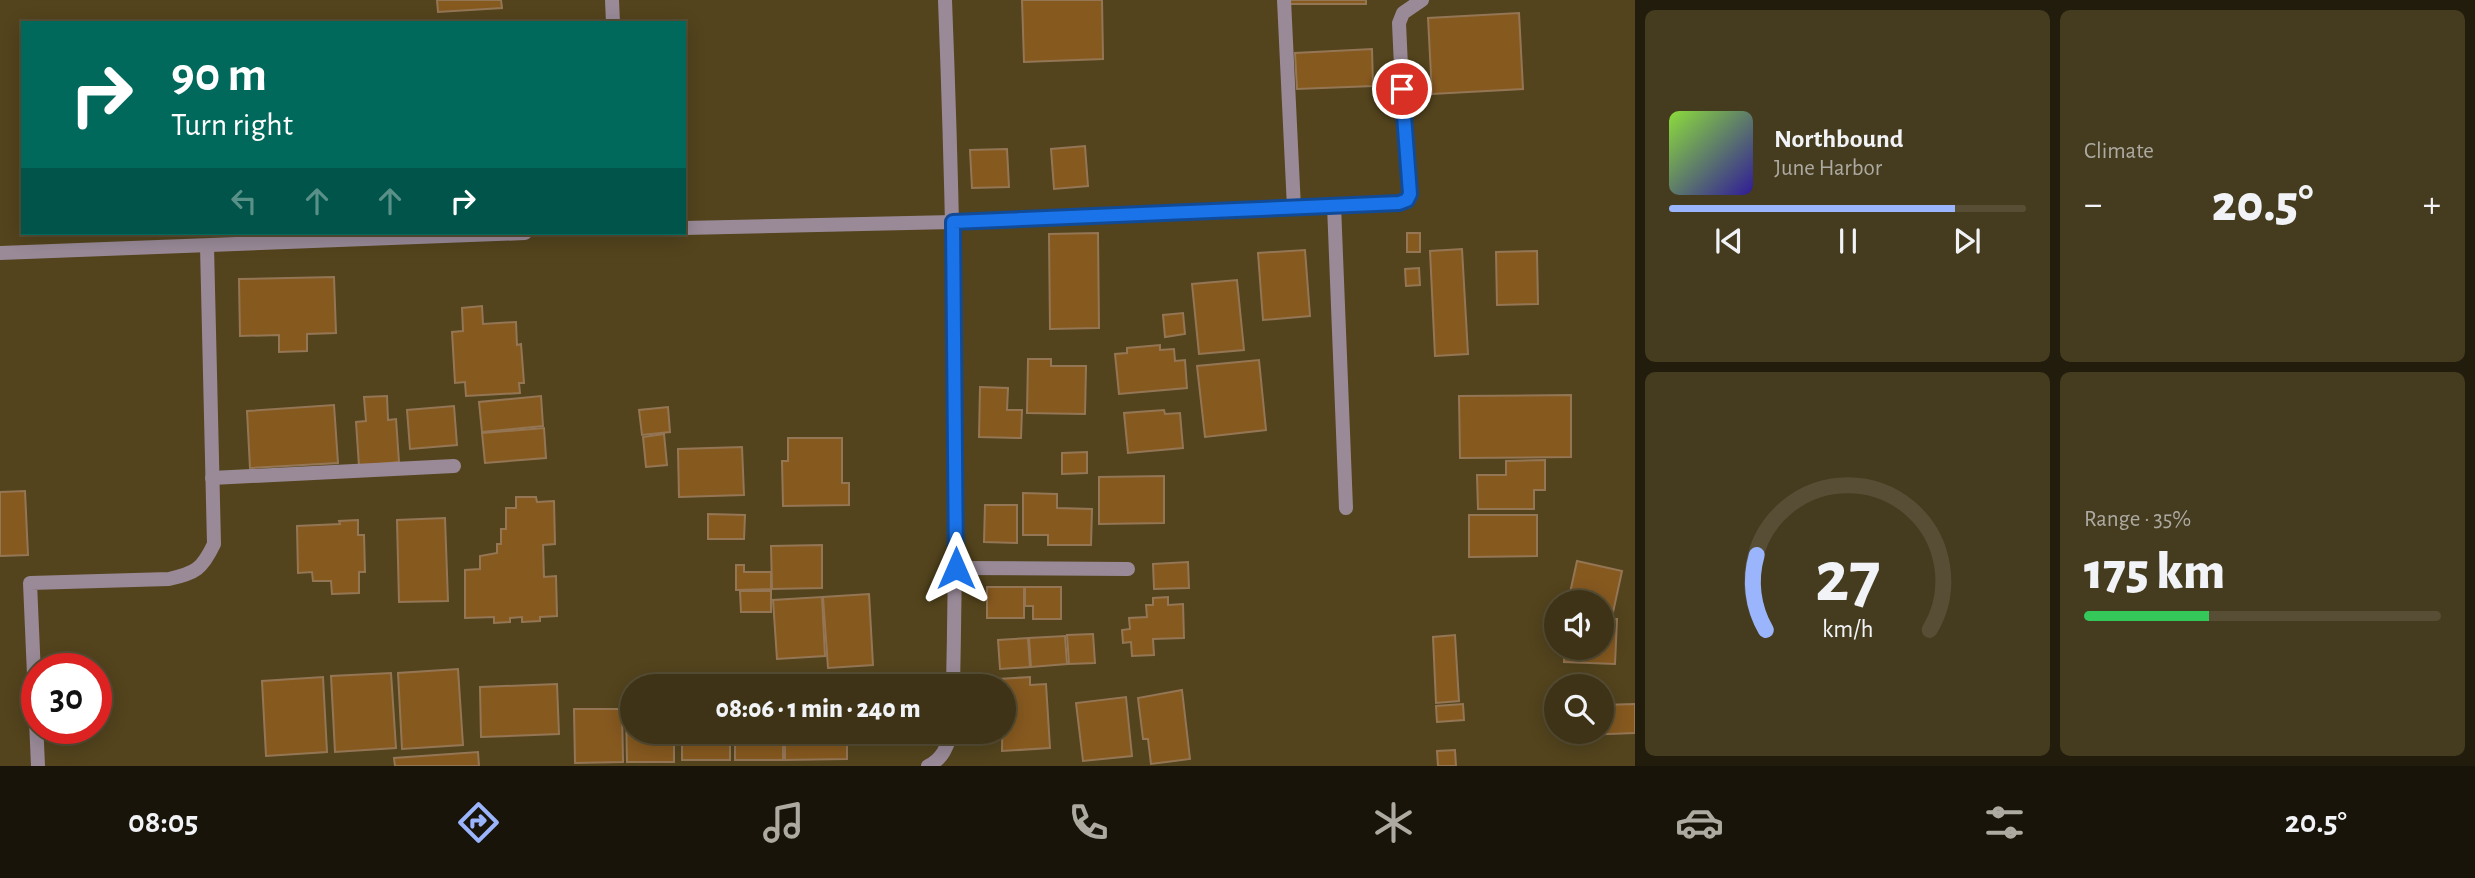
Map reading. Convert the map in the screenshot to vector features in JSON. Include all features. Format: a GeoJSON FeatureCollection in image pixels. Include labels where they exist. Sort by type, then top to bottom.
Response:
{"type":"FeatureCollection","features":[{"type":"Feature","properties":{"kind":"street"},"geometry":{"type":"LineString","coordinates":[[612,0],[613,21]]}},
{"type":"Feature","properties":{"kind":"street"},"geometry":{"type":"LineString","coordinates":[[945,0],[953,222],[956,568],[953,674]]}},
{"type":"Feature","properties":{"kind":"street"},"geometry":{"type":"LineString","coordinates":[[1284,0],[1294,208]]}},
{"type":"Feature","properties":{"kind":"street"},"geometry":{"type":"LineString","coordinates":[[686,228],[953,222],[1399,203],[1407,200],[1410,194],[1399,23],[1403,13],[1422,0]]}},
{"type":"Feature","properties":{"kind":"street"},"geometry":{"type":"LineString","coordinates":[[1334,205],[1346,508]]}},
{"type":"Feature","properties":{"kind":"street"},"geometry":{"type":"LineString","coordinates":[[0,253],[476,235]]}},
{"type":"Feature","properties":{"kind":"street"},"geometry":{"type":"LineString","coordinates":[[38,766],[30,583],[169,579],[191,574],[204,564],[214,544],[207,246]]}},
{"type":"Feature","properties":{"kind":"street"},"geometry":{"type":"LineString","coordinates":[[212,478],[454,466]]}},
{"type":"Feature","properties":{"kind":"street"},"geometry":{"type":"LineString","coordinates":[[956,568],[1128,569]]}},
{"type":"Feature","properties":{"kind":"street"},"geometry":{"type":"LineString","coordinates":[[928,766],[936,762],[947,744]]}},
{"type":"Feature","properties":{"kind":"building"},"geometry":{"type":"Polygon","coordinates":[[[437,0],[501,0],[502,8],[438,12],[437,0]]]}},
{"type":"Feature","properties":{"kind":"building"},"geometry":{"type":"Polygon","coordinates":[[[1022,0],[1102,0],[1103,59],[1024,62],[1022,0]]]}},
{"type":"Feature","properties":{"kind":"building"},"geometry":{"type":"Polygon","coordinates":[[[1289,0],[1366,0],[1366,4],[1289,4],[1289,0]]]}},
{"type":"Feature","properties":{"kind":"building"},"geometry":{"type":"Polygon","coordinates":[[[1519,13],[1523,89],[1432,94],[1428,18],[1519,13]]]}},
{"type":"Feature","properties":{"kind":"building"},"geometry":{"type":"Polygon","coordinates":[[[1372,49],[1373,86],[1297,89],[1295,53],[1372,49]]]}},
{"type":"Feature","properties":{"kind":"building"},"geometry":{"type":"Polygon","coordinates":[[[1085,146],[1088,186],[1054,189],[1051,149],[1085,146]]]}},
{"type":"Feature","properties":{"kind":"building"},"geometry":{"type":"Polygon","coordinates":[[[1007,149],[1009,187],[972,188],[970,150],[1007,149]]]}},
{"type":"Feature","properties":{"kind":"building"},"geometry":{"type":"Polygon","coordinates":[[[1098,233],[1099,328],[1050,329],[1049,234],[1098,233]]]}},
{"type":"Feature","properties":{"kind":"building"},"geometry":{"type":"Polygon","coordinates":[[[1407,233],[1420,233],[1420,252],[1407,252],[1407,233]]]}},
{"type":"Feature","properties":{"kind":"building"},"geometry":{"type":"Polygon","coordinates":[[[1462,249],[1468,354],[1435,356],[1430,251],[1462,249]]]}},
{"type":"Feature","properties":{"kind":"building"},"geometry":{"type":"Polygon","coordinates":[[[1305,250],[1310,316],[1263,320],[1258,253],[1305,250]]]}},
{"type":"Feature","properties":{"kind":"building"},"geometry":{"type":"Polygon","coordinates":[[[1537,251],[1538,304],[1497,305],[1496,252],[1537,251]]]}},
{"type":"Feature","properties":{"kind":"building"},"geometry":{"type":"Polygon","coordinates":[[[1419,268],[1420,285],[1406,286],[1405,269],[1419,268]]]}},
{"type":"Feature","properties":{"kind":"building"},"geometry":{"type":"Polygon","coordinates":[[[334,277],[336,333],[307,334],[307,351],[279,352],[279,335],[240,336],[239,279],[334,277]]]}},
{"type":"Feature","properties":{"kind":"building"},"geometry":{"type":"Polygon","coordinates":[[[1237,280],[1244,350],[1199,354],[1192,284],[1237,280]]]}},
{"type":"Feature","properties":{"kind":"building"},"geometry":{"type":"Polygon","coordinates":[[[482,306],[483,324],[516,322],[524,383],[519,383],[520,393],[466,396],[465,382],[455,383],[452,332],[463,331],[462,308],[482,306]]]}},
{"type":"Feature","properties":{"kind":"building"},"geometry":{"type":"Polygon","coordinates":[[[1183,313],[1185,334],[1165,337],[1163,315],[1183,313]]]}},
{"type":"Feature","properties":{"kind":"building"},"geometry":{"type":"Polygon","coordinates":[[[1160,345],[1160,350],[1174,349],[1175,361],[1185,360],[1187,388],[1119,394],[1115,354],[1127,353],[1127,348],[1160,345]]]}},
{"type":"Feature","properties":{"kind":"building"},"geometry":{"type":"Polygon","coordinates":[[[1028,359],[1051,359],[1051,366],[1086,366],[1085,414],[1027,413],[1028,359]]]}},
{"type":"Feature","properties":{"kind":"building"},"geometry":{"type":"Polygon","coordinates":[[[1259,360],[1266,430],[1205,437],[1197,366],[1259,360]]]}},
{"type":"Feature","properties":{"kind":"building"},"geometry":{"type":"Polygon","coordinates":[[[980,387],[1008,388],[1007,410],[1022,410],[1021,438],[979,437],[980,387]]]}},
{"type":"Feature","properties":{"kind":"building"},"geometry":{"type":"Polygon","coordinates":[[[1571,395],[1571,457],[1460,458],[1459,396],[1571,395]]]}},
{"type":"Feature","properties":{"kind":"building"},"geometry":{"type":"Polygon","coordinates":[[[387,396],[388,420],[396,419],[399,462],[359,466],[356,422],[366,421],[364,397],[387,396]]]}},
{"type":"Feature","properties":{"kind":"building"},"geometry":{"type":"Polygon","coordinates":[[[541,396],[543,426],[482,432],[479,402],[541,396]]]}},
{"type":"Feature","properties":{"kind":"building"},"geometry":{"type":"Polygon","coordinates":[[[334,405],[338,463],[250,468],[247,411],[334,405]]]}},
{"type":"Feature","properties":{"kind":"building"},"geometry":{"type":"Polygon","coordinates":[[[454,406],[457,445],[410,449],[407,410],[454,406]]]}},
{"type":"Feature","properties":{"kind":"building"},"geometry":{"type":"Polygon","coordinates":[[[668,407],[670,432],[642,435],[639,410],[668,407]]]}},
{"type":"Feature","properties":{"kind":"building"},"geometry":{"type":"Polygon","coordinates":[[[1164,410],[1165,414],[1180,413],[1183,448],[1128,453],[1124,413],[1164,410]]]}},
{"type":"Feature","properties":{"kind":"building"},"geometry":{"type":"Polygon","coordinates":[[[544,428],[546,458],[485,463],[482,433],[544,428]]]}},
{"type":"Feature","properties":{"kind":"building"},"geometry":{"type":"Polygon","coordinates":[[[664,434],[667,465],[646,467],[643,437],[664,434]]]}},
{"type":"Feature","properties":{"kind":"building"},"geometry":{"type":"Polygon","coordinates":[[[788,438],[842,438],[842,483],[849,483],[849,505],[783,506],[782,461],[788,461],[788,438]]]}},
{"type":"Feature","properties":{"kind":"building"},"geometry":{"type":"Polygon","coordinates":[[[742,447],[744,495],[679,497],[678,449],[742,447]]]}},
{"type":"Feature","properties":{"kind":"building"},"geometry":{"type":"Polygon","coordinates":[[[1087,452],[1087,473],[1062,474],[1062,453],[1087,452]]]}},
{"type":"Feature","properties":{"kind":"building"},"geometry":{"type":"Polygon","coordinates":[[[1545,460],[1545,490],[1534,490],[1534,509],[1478,509],[1477,475],[1506,475],[1506,461],[1545,460]]]}},
{"type":"Feature","properties":{"kind":"building"},"geometry":{"type":"Polygon","coordinates":[[[1164,476],[1164,523],[1099,524],[1099,477],[1164,476]]]}},
{"type":"Feature","properties":{"kind":"building"},"geometry":{"type":"Polygon","coordinates":[[[25,491],[28,555],[0,556],[0,492],[25,491]]]}},
{"type":"Feature","properties":{"kind":"building"},"geometry":{"type":"Polygon","coordinates":[[[1023,493],[1057,494],[1057,508],[1092,509],[1091,545],[1048,545],[1048,535],[1023,535],[1023,493]]]}},
{"type":"Feature","properties":{"kind":"building"},"geometry":{"type":"Polygon","coordinates":[[[516,497],[536,497],[537,502],[554,501],[555,544],[543,545],[544,577],[556,576],[557,616],[522,622],[522,617],[510,618],[510,622],[494,623],[494,617],[465,618],[465,570],[480,569],[480,556],[497,553],[497,544],[501,544],[501,529],[506,529],[506,508],[516,508],[516,497]]]}},
{"type":"Feature","properties":{"kind":"building"},"geometry":{"type":"Polygon","coordinates":[[[985,505],[1017,505],[1017,543],[984,542],[985,505]]]}},
{"type":"Feature","properties":{"kind":"building"},"geometry":{"type":"Polygon","coordinates":[[[708,514],[745,515],[744,539],[708,539],[708,514]]]}},
{"type":"Feature","properties":{"kind":"building"},"geometry":{"type":"Polygon","coordinates":[[[1469,515],[1537,515],[1537,556],[1469,557],[1469,515]]]}},
{"type":"Feature","properties":{"kind":"building"},"geometry":{"type":"Polygon","coordinates":[[[445,518],[448,601],[399,602],[397,520],[445,518]]]}},
{"type":"Feature","properties":{"kind":"building"},"geometry":{"type":"Polygon","coordinates":[[[358,520],[358,535],[364,535],[365,572],[359,572],[359,593],[332,594],[331,581],[313,581],[312,572],[298,573],[297,526],[340,524],[339,521],[358,520]]]}},
{"type":"Feature","properties":{"kind":"building"},"geometry":{"type":"Polygon","coordinates":[[[822,545],[822,588],[772,589],[771,546],[822,545]]]}},
{"type":"Feature","properties":{"kind":"building"},"geometry":{"type":"Polygon","coordinates":[[[1577,561],[1622,571],[1614,608],[1614,590],[1571,590],[1577,561]]]}},
{"type":"Feature","properties":{"kind":"building"},"geometry":{"type":"Polygon","coordinates":[[[1188,562],[1189,588],[1154,589],[1153,564],[1188,562]]]}},
{"type":"Feature","properties":{"kind":"building"},"geometry":{"type":"Polygon","coordinates":[[[736,565],[744,565],[744,572],[771,572],[771,589],[736,590],[736,565]]]}},
{"type":"Feature","properties":{"kind":"building"},"geometry":{"type":"Polygon","coordinates":[[[987,587],[1024,587],[1024,618],[987,618],[987,587]]]}},
{"type":"Feature","properties":{"kind":"building"},"geometry":{"type":"Polygon","coordinates":[[[1025,587],[1061,587],[1061,619],[1033,619],[1033,606],[1025,606],[1025,587]]]}},
{"type":"Feature","properties":{"kind":"building"},"geometry":{"type":"Polygon","coordinates":[[[740,591],[771,591],[771,612],[741,612],[740,591]]]}},
{"type":"Feature","properties":{"kind":"building"},"geometry":{"type":"Polygon","coordinates":[[[869,594],[873,665],[828,668],[823,597],[869,594]]]}},
{"type":"Feature","properties":{"kind":"building"},"geometry":{"type":"Polygon","coordinates":[[[822,597],[825,656],[777,659],[773,600],[822,597]]]}},
{"type":"Feature","properties":{"kind":"building"},"geometry":{"type":"Polygon","coordinates":[[[1168,597],[1168,605],[1183,604],[1184,638],[1153,639],[1154,655],[1132,656],[1131,642],[1123,643],[1122,630],[1130,629],[1129,618],[1147,617],[1146,605],[1153,605],[1153,598],[1168,597]]]}},
{"type":"Feature","properties":{"kind":"building"},"geometry":{"type":"Polygon","coordinates":[[[1614,619],[1617,619],[1615,664],[1564,662],[1614,660],[1614,619]]]}},
{"type":"Feature","properties":{"kind":"building"},"geometry":{"type":"Polygon","coordinates":[[[1093,634],[1095,663],[1069,664],[1067,635],[1093,634]]]}},
{"type":"Feature","properties":{"kind":"building"},"geometry":{"type":"Polygon","coordinates":[[[1455,635],[1459,701],[1436,703],[1433,637],[1455,635]]]}},
{"type":"Feature","properties":{"kind":"building"},"geometry":{"type":"Polygon","coordinates":[[[1065,636],[1067,664],[1031,667],[1029,638],[1065,636]]]}},
{"type":"Feature","properties":{"kind":"building"},"geometry":{"type":"Polygon","coordinates":[[[1028,638],[1030,667],[1000,669],[998,640],[1028,638]]]}},
{"type":"Feature","properties":{"kind":"building"},"geometry":{"type":"Polygon","coordinates":[[[458,669],[463,745],[402,749],[398,673],[458,669]]]}},
{"type":"Feature","properties":{"kind":"building"},"geometry":{"type":"Polygon","coordinates":[[[391,673],[396,748],[335,752],[331,676],[391,673]]]}},
{"type":"Feature","properties":{"kind":"building"},"geometry":{"type":"Polygon","coordinates":[[[323,677],[327,752],[266,756],[262,681],[323,677]]]}},
{"type":"Feature","properties":{"kind":"building"},"geometry":{"type":"Polygon","coordinates":[[[1030,677],[1030,685],[1046,684],[1050,748],[1002,751],[1002,744],[1016,744],[1016,678],[1030,677]]]}},
{"type":"Feature","properties":{"kind":"building"},"geometry":{"type":"Polygon","coordinates":[[[557,684],[559,734],[481,737],[480,687],[557,684]]]}},
{"type":"Feature","properties":{"kind":"building"},"geometry":{"type":"Polygon","coordinates":[[[1182,690],[1190,759],[1151,764],[1148,739],[1143,739],[1138,698],[1182,690]]]}},
{"type":"Feature","properties":{"kind":"building"},"geometry":{"type":"Polygon","coordinates":[[[1126,697],[1132,756],[1083,761],[1076,703],[1126,697]]]}},
{"type":"Feature","properties":{"kind":"building"},"geometry":{"type":"Polygon","coordinates":[[[1463,704],[1464,720],[1437,722],[1436,706],[1463,704]]]}},
{"type":"Feature","properties":{"kind":"building"},"geometry":{"type":"Polygon","coordinates":[[[1635,704],[1635,733],[1614,734],[1614,705],[1635,704]]]}},
{"type":"Feature","properties":{"kind":"building"},"geometry":{"type":"Polygon","coordinates":[[[574,709],[620,709],[623,762],[575,763],[574,709]]]}},
{"type":"Feature","properties":{"kind":"building"},"geometry":{"type":"Polygon","coordinates":[[[627,744],[674,744],[674,762],[627,762],[627,744]]]}},
{"type":"Feature","properties":{"kind":"building"},"geometry":{"type":"Polygon","coordinates":[[[682,744],[730,744],[730,760],[682,760],[682,744]]]}},
{"type":"Feature","properties":{"kind":"building"},"geometry":{"type":"Polygon","coordinates":[[[735,744],[783,744],[783,760],[735,760],[735,744]]]}},
{"type":"Feature","properties":{"kind":"building"},"geometry":{"type":"Polygon","coordinates":[[[785,744],[847,744],[847,759],[785,760],[785,744]]]}},
{"type":"Feature","properties":{"kind":"building"},"geometry":{"type":"Polygon","coordinates":[[[1455,750],[1456,766],[1438,766],[1437,751],[1455,750]]]}},
{"type":"Feature","properties":{"kind":"building"},"geometry":{"type":"Polygon","coordinates":[[[478,752],[479,766],[395,766],[394,758],[478,752]]]}},
{"type":"Feature","properties":{"kind":"route"},"geometry":{"type":"LineString","coordinates":[[956,568],[953,222],[1399,203],[1407,200],[1410,194],[1402,89]]}}]}
